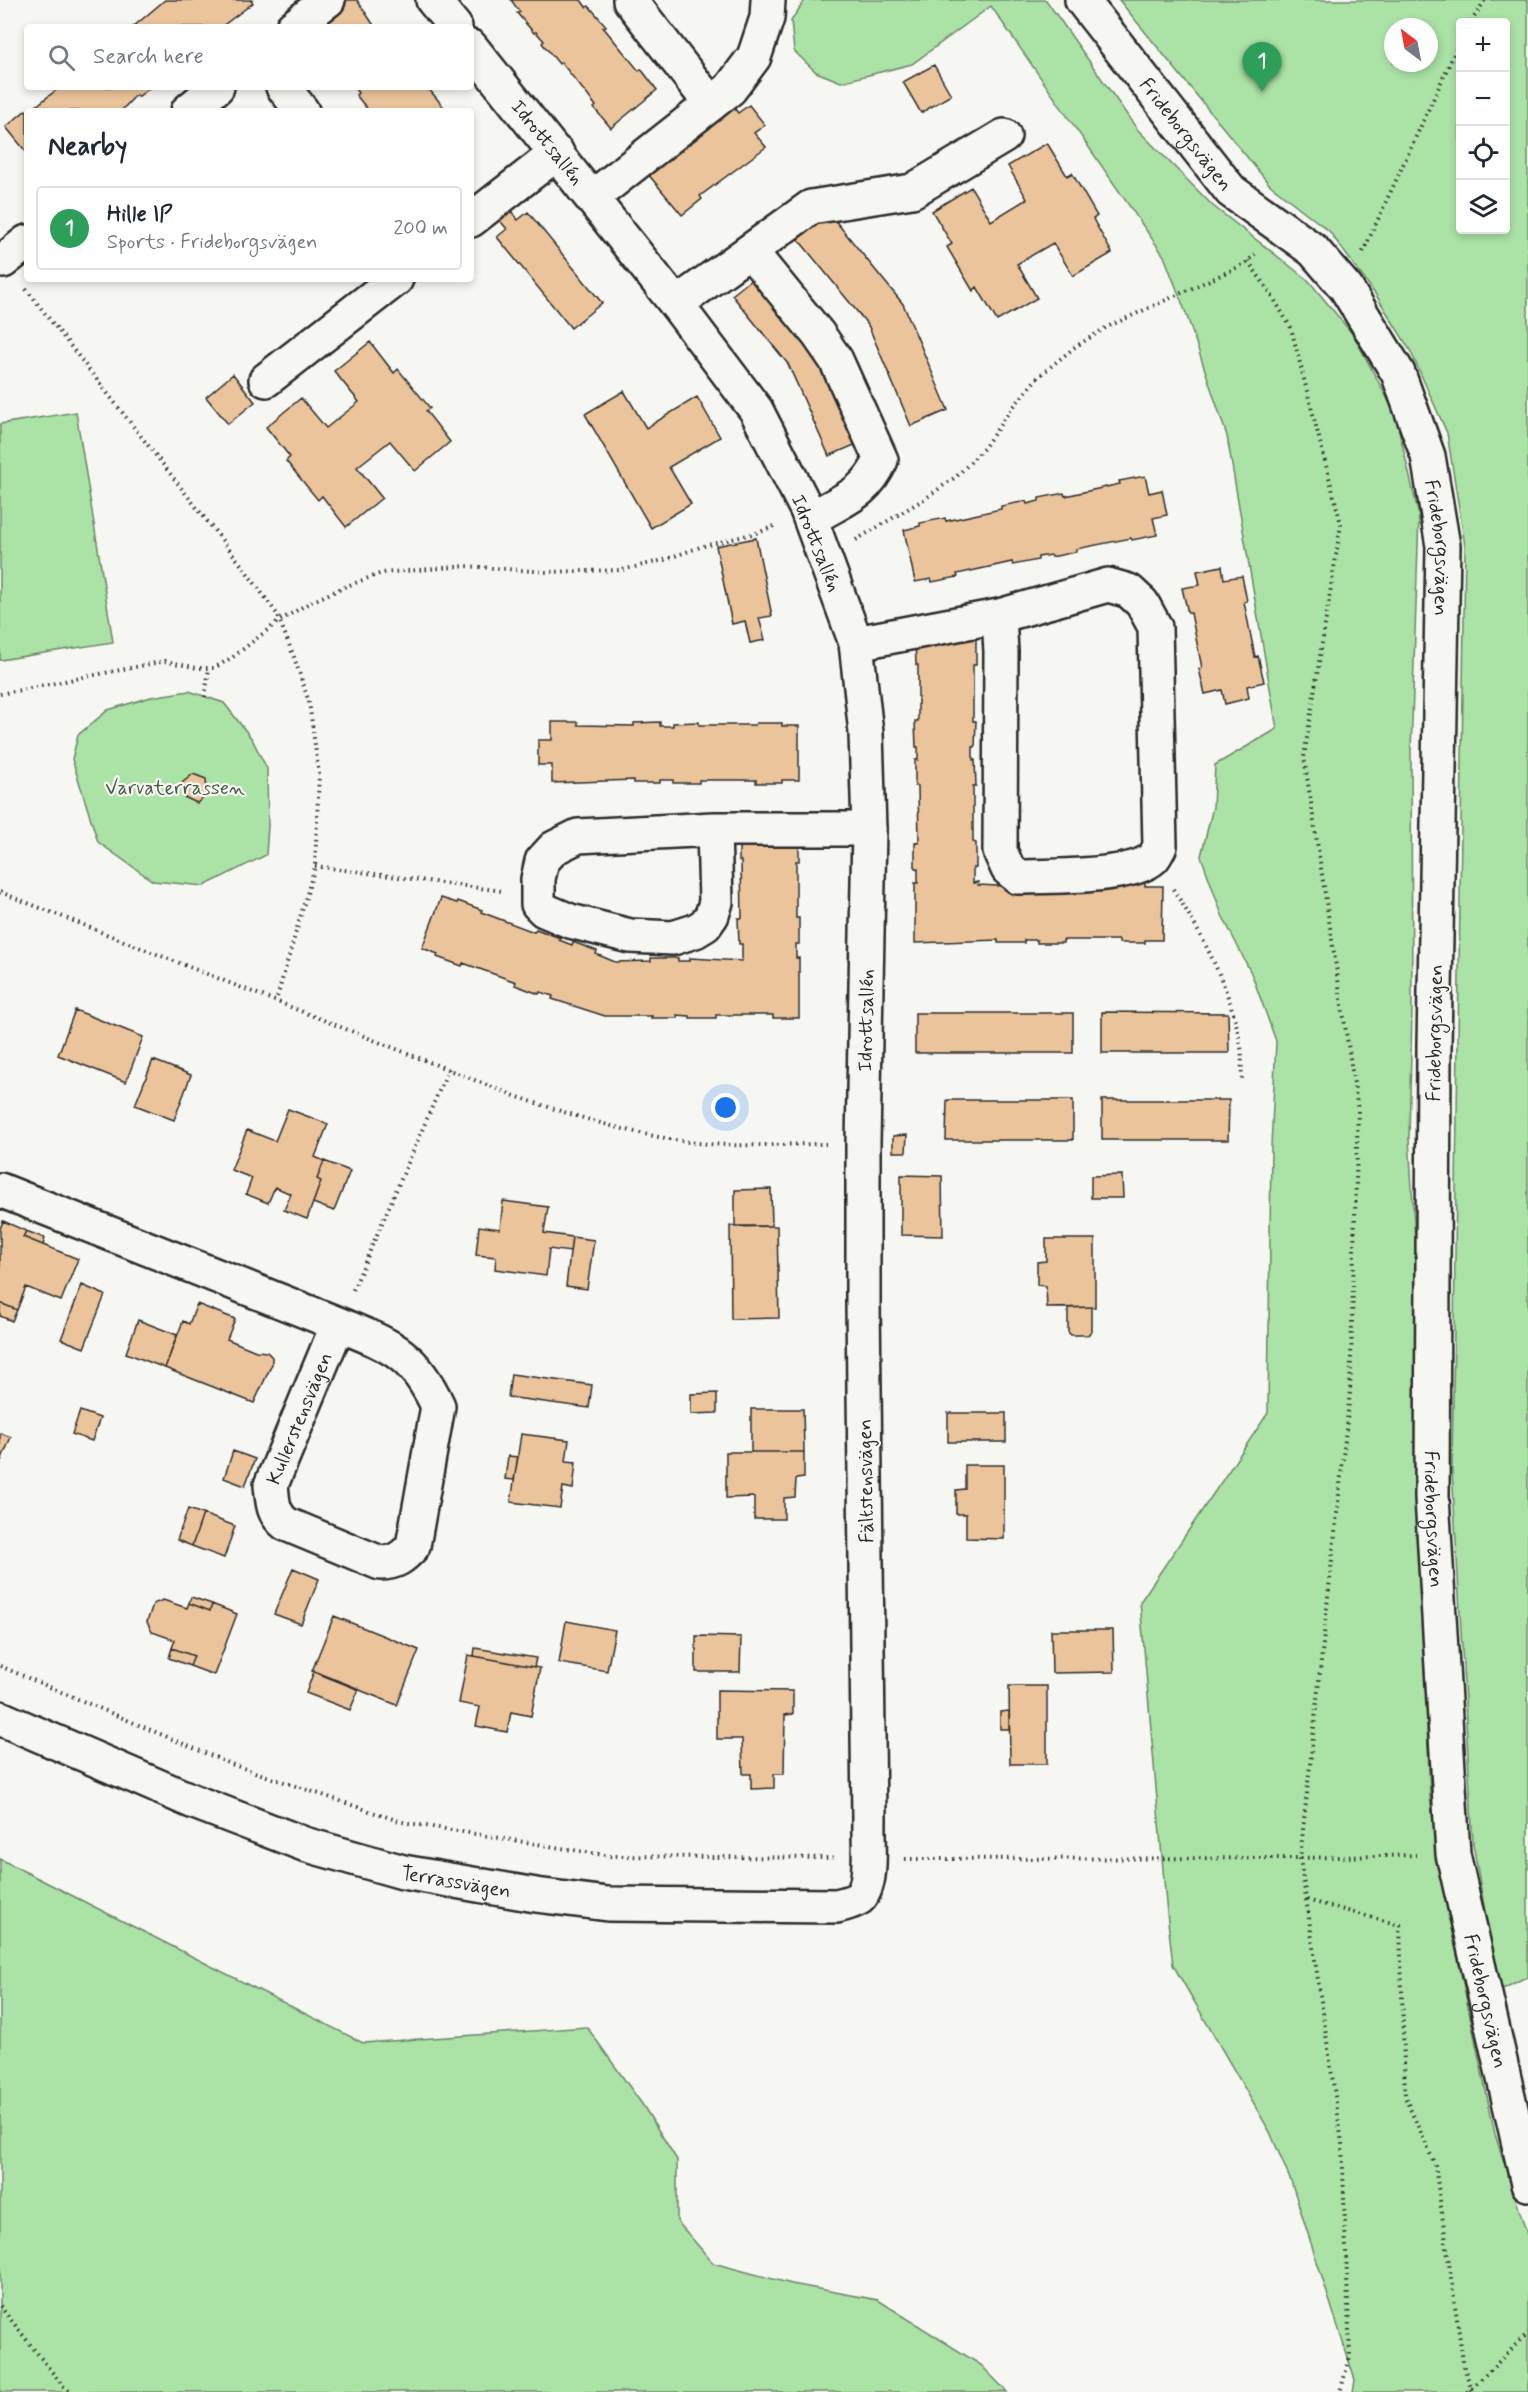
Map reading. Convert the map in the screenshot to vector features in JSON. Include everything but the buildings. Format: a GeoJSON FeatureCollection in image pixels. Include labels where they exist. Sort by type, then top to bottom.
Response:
{"type":"FeatureCollection","features":[{"type":"Feature","properties":{"kind":"street"},"geometry":{"type":"LineString","coordinates":[[297,24],[328,0]]}},
{"type":"Feature","properties":{"kind":"street"},"geometry":{"type":"LineString","coordinates":[[433,0],[453,24]]}},
{"type":"Feature","properties":{"kind":"street"},"geometry":{"type":"LineString","coordinates":[[630,0],[711,104]]}},
{"type":"Feature","properties":{"kind":"street"},"geometry":{"type":"LineString","coordinates":[[593,197],[730,89],[754,57],[767,18],[768,0]]}},
{"type":"Feature","properties":{"kind":"street","name":"Frideborgsvägen"},"geometry":{"type":"LineString","coordinates":[[1082,0],[1231,191],[1313,250],[1346,288],[1398,374],[1428,456],[1443,546],[1434,1046],[1432,1497],[1453,1854],[1522,2131],[1528,2184]]}},
{"type":"Feature","properties":{"kind":"street","name":"Idrottsallén"},"geometry":{"type":"LineString","coordinates":[[474,50],[593,197],[756,410],[809,514],[856,644],[866,733],[869,829],[863,1143]]}},
{"type":"Feature","properties":{"kind":"street"},"geometry":{"type":"LineString","coordinates":[[192,108],[214,90]]}},
{"type":"Feature","properties":{"kind":"street"},"geometry":{"type":"LineString","coordinates":[[286,90],[300,108]]}},
{"type":"Feature","properties":{"kind":"street"},"geometry":{"type":"LineString","coordinates":[[676,304],[811,207],[912,191],[1004,136]]}},
{"type":"Feature","properties":{"kind":"street"},"geometry":{"type":"LineString","coordinates":[[474,218],[557,153]]}},
{"type":"Feature","properties":{"kind":"street"},"geometry":{"type":"LineString","coordinates":[[750,251],[818,334],[836,360],[881,460],[874,476],[862,490],[809,514]]}},
{"type":"Feature","properties":{"kind":"street"},"geometry":{"type":"LineString","coordinates":[[266,380],[392,282]]}},
{"type":"Feature","properties":{"kind":"street"},"geometry":{"type":"LineString","coordinates":[[856,644],[999,616],[1108,585],[1129,591],[1143,603],[1155,627],[1160,846],[1152,859],[1131,868],[1103,873],[1018,877],[1008,869],[1000,851],[999,616]]}},
{"type":"Feature","properties":{"kind":"street"},"geometry":{"type":"LineString","coordinates":[[714,829],[716,902],[712,915],[705,925],[695,931],[673,938],[655,939],[630,936],[602,930],[544,910],[538,904],[537,895],[542,861],[554,848],[578,836],[714,829],[869,829]]}},
{"type":"Feature","properties":{"kind":"street","name":"Fältstensvägen"},"geometry":{"type":"LineString","coordinates":[[863,1143],[868,1820]]}},
{"type":"Feature","properties":{"kind":"street","name":"Kullerstensvägen"},"geometry":{"type":"LineString","coordinates":[[0,1190],[339,1324],[386,1344],[413,1364],[428,1385],[438,1406],[413,1546],[393,1563],[380,1563],[286,1524],[276,1516],[273,1505],[271,1485],[339,1324]]}},
{"type":"Feature","properties":{"kind":"street","name":"Terrassvägen"},"geometry":{"type":"LineString","coordinates":[[0,1718],[192,1801],[304,1844],[403,1872],[536,1895],[608,1904],[837,1906],[859,1898],[866,1886],[868,1820]]}},
{"type":"Feature","properties":{"kind":"path"},"geometry":{"type":"LineString","coordinates":[[1474,18],[1485,0]]}},
{"type":"Feature","properties":{"kind":"path"},"geometry":{"type":"LineString","coordinates":[[1346,288],[1456,52]]}},
{"type":"Feature","properties":{"kind":"path"},"geometry":{"type":"LineString","coordinates":[[823,557],[877,529],[957,476],[984,448],[1006,416],[1038,377],[1075,347],[1107,327],[1248,261],[1283,229]]}},
{"type":"Feature","properties":{"kind":"path"},"geometry":{"type":"LineString","coordinates":[[15,251],[24,263]]}},
{"type":"Feature","properties":{"kind":"path"},"geometry":{"type":"LineString","coordinates":[[1248,261],[1291,328],[1341,524],[1304,757],[1358,1110],[1350,1380],[1300,1858],[1342,2143],[1350,2357],[1340,2392]]}},
{"type":"Feature","properties":{"kind":"path"},"geometry":{"type":"LineString","coordinates":[[37,282],[277,614],[309,702],[319,774],[315,866],[276,1001]]}},
{"type":"Feature","properties":{"kind":"path"},"geometry":{"type":"LineString","coordinates":[[0,694],[165,661],[196,668],[214,668],[233,657],[279,621],[309,603],[382,573],[465,566],[547,572],[622,570],[760,532],[809,514]]}},
{"type":"Feature","properties":{"kind":"path"},"geometry":{"type":"LineString","coordinates":[[205,697],[209,668]]}},
{"type":"Feature","properties":{"kind":"path"},"geometry":{"type":"LineString","coordinates":[[1152,859],[1186,909],[1222,980],[1241,1044],[1242,1079]]}},
{"type":"Feature","properties":{"kind":"path"},"geometry":{"type":"LineString","coordinates":[[315,866],[537,895]]}},
{"type":"Feature","properties":{"kind":"path"},"geometry":{"type":"LineString","coordinates":[[0,892],[515,1096],[593,1122],[672,1140],[739,1145],[863,1143]]}},
{"type":"Feature","properties":{"kind":"path"},"geometry":{"type":"LineString","coordinates":[[339,1324],[449,1068]]}},
{"type":"Feature","properties":{"kind":"path"},"geometry":{"type":"LineString","coordinates":[[0,1666],[231,1764],[402,1822],[610,1856],[868,1859],[1300,1858],[1453,1854]]}},
{"type":"Feature","properties":{"kind":"path"},"geometry":{"type":"LineString","coordinates":[[1307,1900],[1400,1926],[1405,2097],[1435,2165],[1464,2368],[1471,2391],[1528,2333]]}},
{"type":"Feature","properties":{"kind":"path"},"geometry":{"type":"LineString","coordinates":[[0,2306],[63,2386],[72,2392]]}},
{"type":"Feature","properties":{"kind":"green space"},"geometry":{"type":"Polygon","coordinates":[[[805,0],[1046,0],[1137,129],[1213,206],[1309,281],[1354,336],[1395,413],[1419,516],[1411,751],[1412,1009],[1409,1138],[1421,1341],[1418,1503],[1430,1797],[1439,1869],[1495,2134],[1528,2237],[1528,2392],[1353,2392],[1355,2380],[1292,2184],[1270,2132],[1173,1965],[1140,1602],[1268,1413],[1271,1147],[1276,1041],[1252,975],[1222,915],[1201,856],[1213,807],[1215,765],[1277,729],[1227,436],[1187,316],[1164,256],[991,6],[912,64],[841,82],[816,72],[794,51],[791,21],[805,0]]]}},
{"type":"Feature","properties":{"kind":"green space"},"geometry":{"type":"Polygon","coordinates":[[[1119,0],[1528,0],[1528,1976],[1499,1991],[1473,1844],[1452,1470],[1465,546],[1447,433],[1410,350],[1376,295],[1329,231],[1269,184],[1119,0]]]}},
{"type":"Feature","properties":{"kind":"green space"},"geometry":{"type":"Polygon","coordinates":[[[76,412],[113,642],[0,660],[0,424],[76,412]]]}},
{"type":"Feature","properties":{"kind":"green space","name":"Varvaterrassen"},"geometry":{"type":"Polygon","coordinates":[[[189,691],[224,703],[252,739],[267,769],[266,855],[204,886],[153,881],[98,842],[72,759],[78,735],[108,710],[151,697],[189,691]]]}},
{"type":"Feature","properties":{"kind":"green space"},"geometry":{"type":"Polygon","coordinates":[[[0,1859],[363,2043],[587,2027],[644,2107],[677,2160],[677,2221],[713,2263],[792,2284],[878,2300],[981,2365],[1007,2392],[0,2392],[0,1859]]]}},
{"type":"Feature","properties":{"kind":"place","name":"Hille IP"},"geometry":{"type":"Point","coordinates":[1262,92]}}]}
